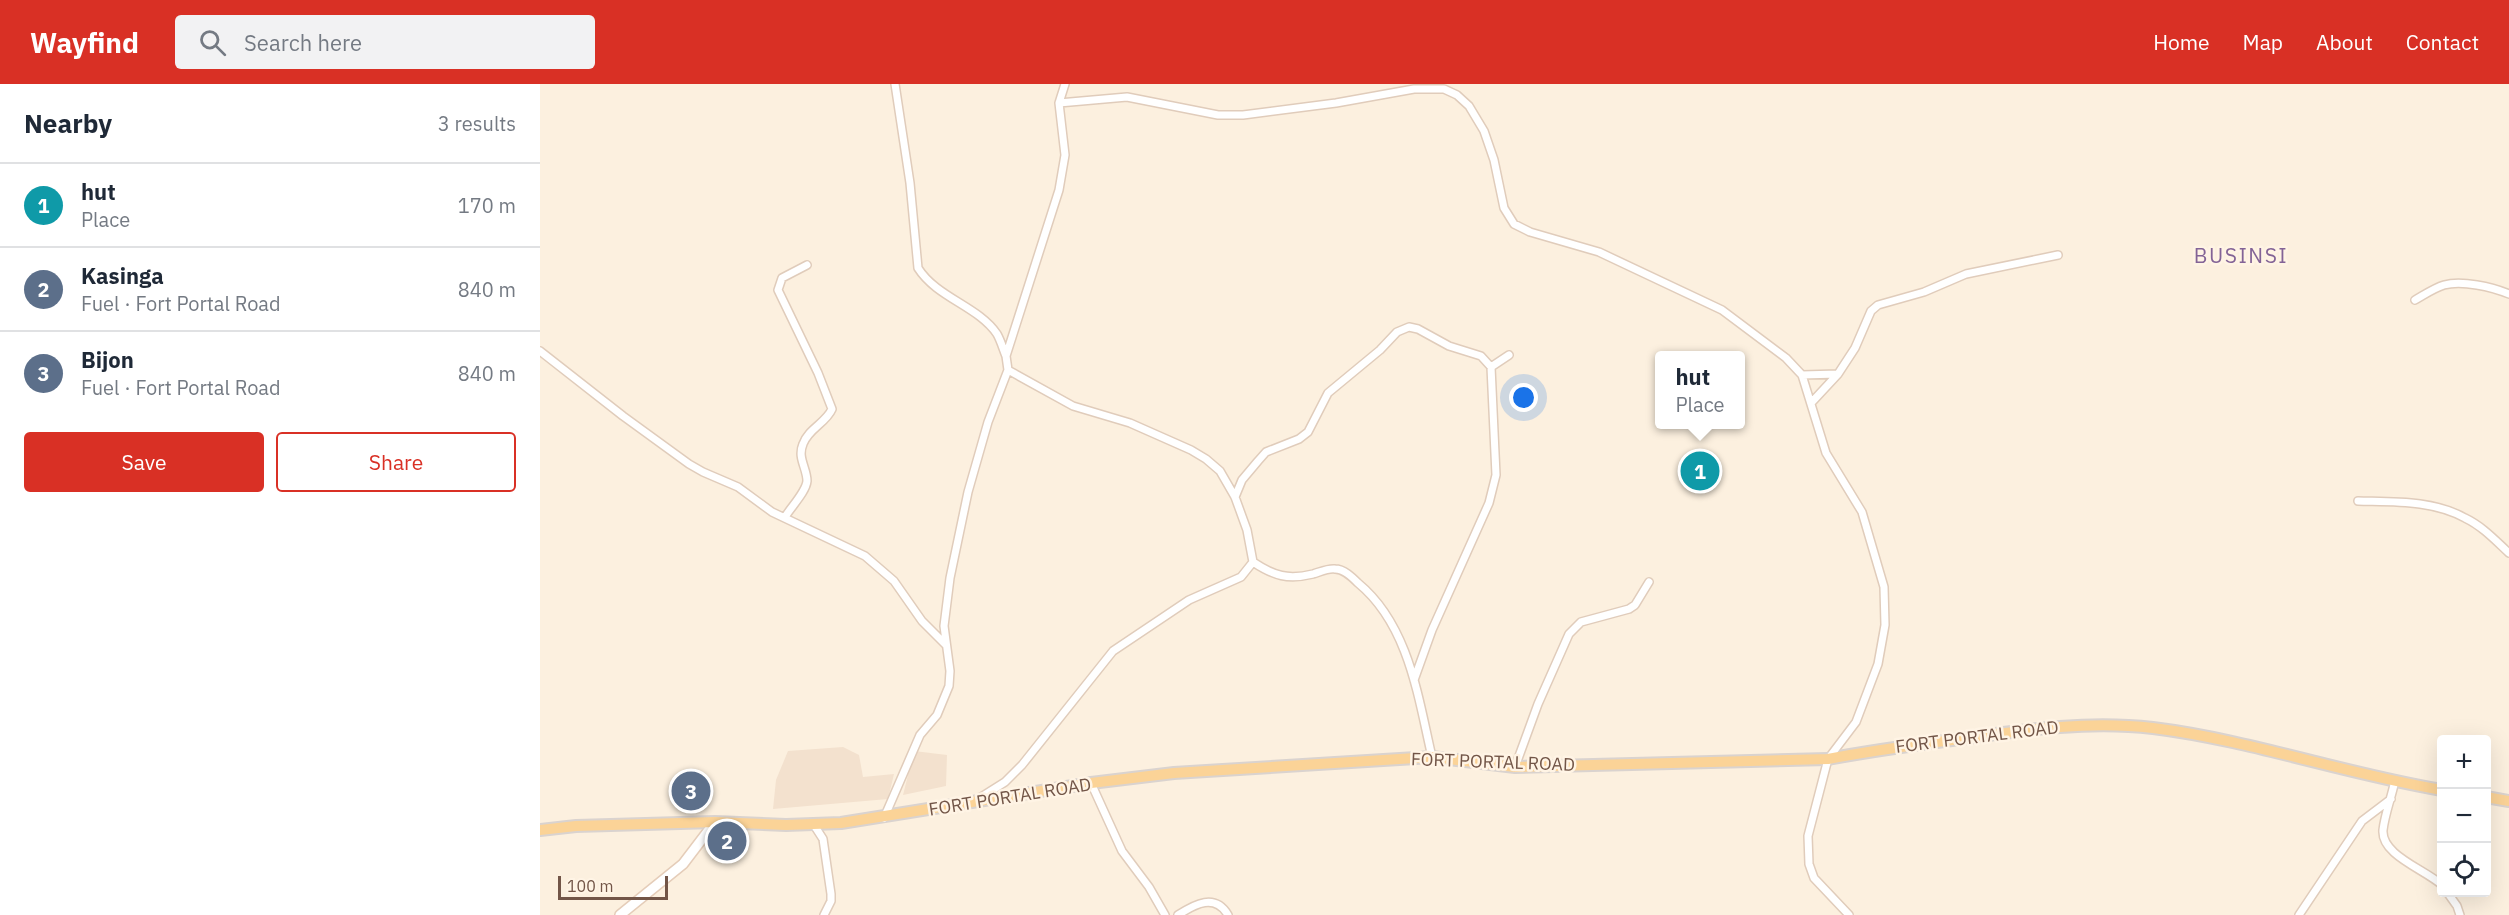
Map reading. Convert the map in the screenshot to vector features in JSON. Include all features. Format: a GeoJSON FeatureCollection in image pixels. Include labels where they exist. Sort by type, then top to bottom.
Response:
{"type":"FeatureCollection","features":[{"type":"Feature","properties":{"kind":"main road","name":"FORT PORTAL ROAD"},"geometry":{"type":"LineString","coordinates":[[540,830],[576,826],[715,822],[814,825],[884,818],[1091,783],[1225,769],[1432,757],[1515,767],[1828,759],[1868,751],[2059,725],[2114,724],[2195,736],[2437,789]]}},
{"type":"Feature","properties":{"kind":"main road"},"geometry":{"type":"LineString","coordinates":[[2491,798],[2509,801]]}},
{"type":"Feature","properties":{"kind":"street"},"geometry":{"type":"LineString","coordinates":[[884,818],[920,735],[937,714],[945,699],[950,671],[946,645],[946,609],[958,535],[988,422],[1008,370],[1006,356],[997,334],[944,293],[919,270],[910,183],[895,84]]}},
{"type":"Feature","properties":{"kind":"street"},"geometry":{"type":"LineString","coordinates":[[1006,356],[1059,190],[1065,155],[1059,103],[1065,84]]}},
{"type":"Feature","properties":{"kind":"street"},"geometry":{"type":"LineString","coordinates":[[1059,103],[1127,97],[1218,115],[1243,115],[1336,103],[1414,89],[1444,89],[1457,95],[1469,106],[1484,131],[1494,160],[1504,208],[1514,224],[1530,232],[1599,252],[1722,310],[1786,358],[1802,375],[1826,453],[1862,512],[1884,587],[1886,609],[1878,664],[1856,722],[1828,759],[1808,836],[1809,864],[1814,878],[1849,915]]}},
{"type":"Feature","properties":{"kind":"street"},"geometry":{"type":"LineString","coordinates":[[1811,403],[1839,374],[1855,348],[1871,311],[1878,305],[1924,292],[1966,274],[2058,255]]}},
{"type":"Feature","properties":{"kind":"street"},"geometry":{"type":"LineString","coordinates":[[785,517],[806,486],[802,447],[805,439],[830,414],[832,409],[821,378],[778,290],[782,278],[807,265]]}},
{"type":"Feature","properties":{"kind":"street"},"geometry":{"type":"LineString","coordinates":[[2415,300],[2451,283],[2493,287],[2509,294]]}},
{"type":"Feature","properties":{"kind":"street"},"geometry":{"type":"LineString","coordinates":[[1235,497],[1242,480],[1266,452],[1299,439],[1308,432],[1328,393],[1380,350],[1397,332],[1409,327],[1418,329],[1449,346],[1481,356],[1491,367],[1496,475],[1494,487],[1432,630],[1414,680]]}},
{"type":"Feature","properties":{"kind":"street"},"geometry":{"type":"LineString","coordinates":[[540,351],[689,464],[738,488],[760,505],[866,556],[894,581],[922,621],[946,645]]}},
{"type":"Feature","properties":{"kind":"street"},"geometry":{"type":"LineString","coordinates":[[1491,367],[1509,355]]}},
{"type":"Feature","properties":{"kind":"street"},"geometry":{"type":"LineString","coordinates":[[972,803],[1005,782],[1022,765],[1113,651],[1189,600],[1241,577],[1253,562],[1247,530],[1235,497],[1226,481],[1206,459],[1123,420],[1073,406],[1008,370]]}},
{"type":"Feature","properties":{"kind":"street"},"geometry":{"type":"LineString","coordinates":[[1802,375],[1839,374]]}},
{"type":"Feature","properties":{"kind":"street"},"geometry":{"type":"LineString","coordinates":[[1226,481],[1242,480]]}},
{"type":"Feature","properties":{"kind":"street"},"geometry":{"type":"LineString","coordinates":[[2358,501],[2431,506],[2464,517],[2488,533],[2509,553]]}},
{"type":"Feature","properties":{"kind":"street"},"geometry":{"type":"LineString","coordinates":[[1253,562],[1279,577],[1294,578],[1337,569],[1346,572],[1382,605],[1397,634],[1414,680],[1432,757]]}},
{"type":"Feature","properties":{"kind":"street"},"geometry":{"type":"LineString","coordinates":[[1515,767],[1538,704],[1569,634],[1581,622],[1629,609],[1635,605],[1649,582]]}},
{"type":"Feature","properties":{"kind":"street"},"geometry":{"type":"LineString","coordinates":[[2395,780],[2383,833],[2385,843],[2393,854],[2437,881]]}},
{"type":"Feature","properties":{"kind":"street"},"geometry":{"type":"LineString","coordinates":[[1091,783],[1122,851],[1149,886],[1165,915]]}},
{"type":"Feature","properties":{"kind":"street"},"geometry":{"type":"LineString","coordinates":[[2299,915],[2362,821],[2391,800]]}},
{"type":"Feature","properties":{"kind":"street"},"geometry":{"type":"LineString","coordinates":[[620,915],[683,864],[715,822]]}},
{"type":"Feature","properties":{"kind":"street"},"geometry":{"type":"LineString","coordinates":[[814,825],[823,839],[831,894],[831,900],[824,915]]}},
{"type":"Feature","properties":{"kind":"street"},"geometry":{"type":"LineString","coordinates":[[2451,897],[2460,915]]}},
{"type":"Feature","properties":{"kind":"street"},"geometry":{"type":"LineString","coordinates":[[1178,915],[1201,902],[1221,904],[1228,915]]}},
{"type":"Feature","properties":{"kind":"shaded area"},"geometry":{"type":"Polygon","coordinates":[[[843,747],[859,755],[863,777],[894,774],[888,799],[773,809],[776,780],[788,751],[843,747]]]}},
{"type":"Feature","properties":{"kind":"shaded area"},"geometry":{"type":"Polygon","coordinates":[[[914,751],[947,755],[946,786],[903,795],[914,751]]]}},
{"type":"Feature","properties":{"kind":"place","name":"hut"},"geometry":{"type":"Point","coordinates":[1700,471]}},
{"type":"Feature","properties":{"kind":"place","name":"Bijon"},"geometry":{"type":"Point","coordinates":[691,791]}},
{"type":"Feature","properties":{"kind":"place","name":"Kasinga"},"geometry":{"type":"Point","coordinates":[727,841]}},
{"type":"Feature","properties":{"kind":"district","name":"BUSINSI"},"geometry":{"type":"Point","coordinates":[2241,256]}}]}
